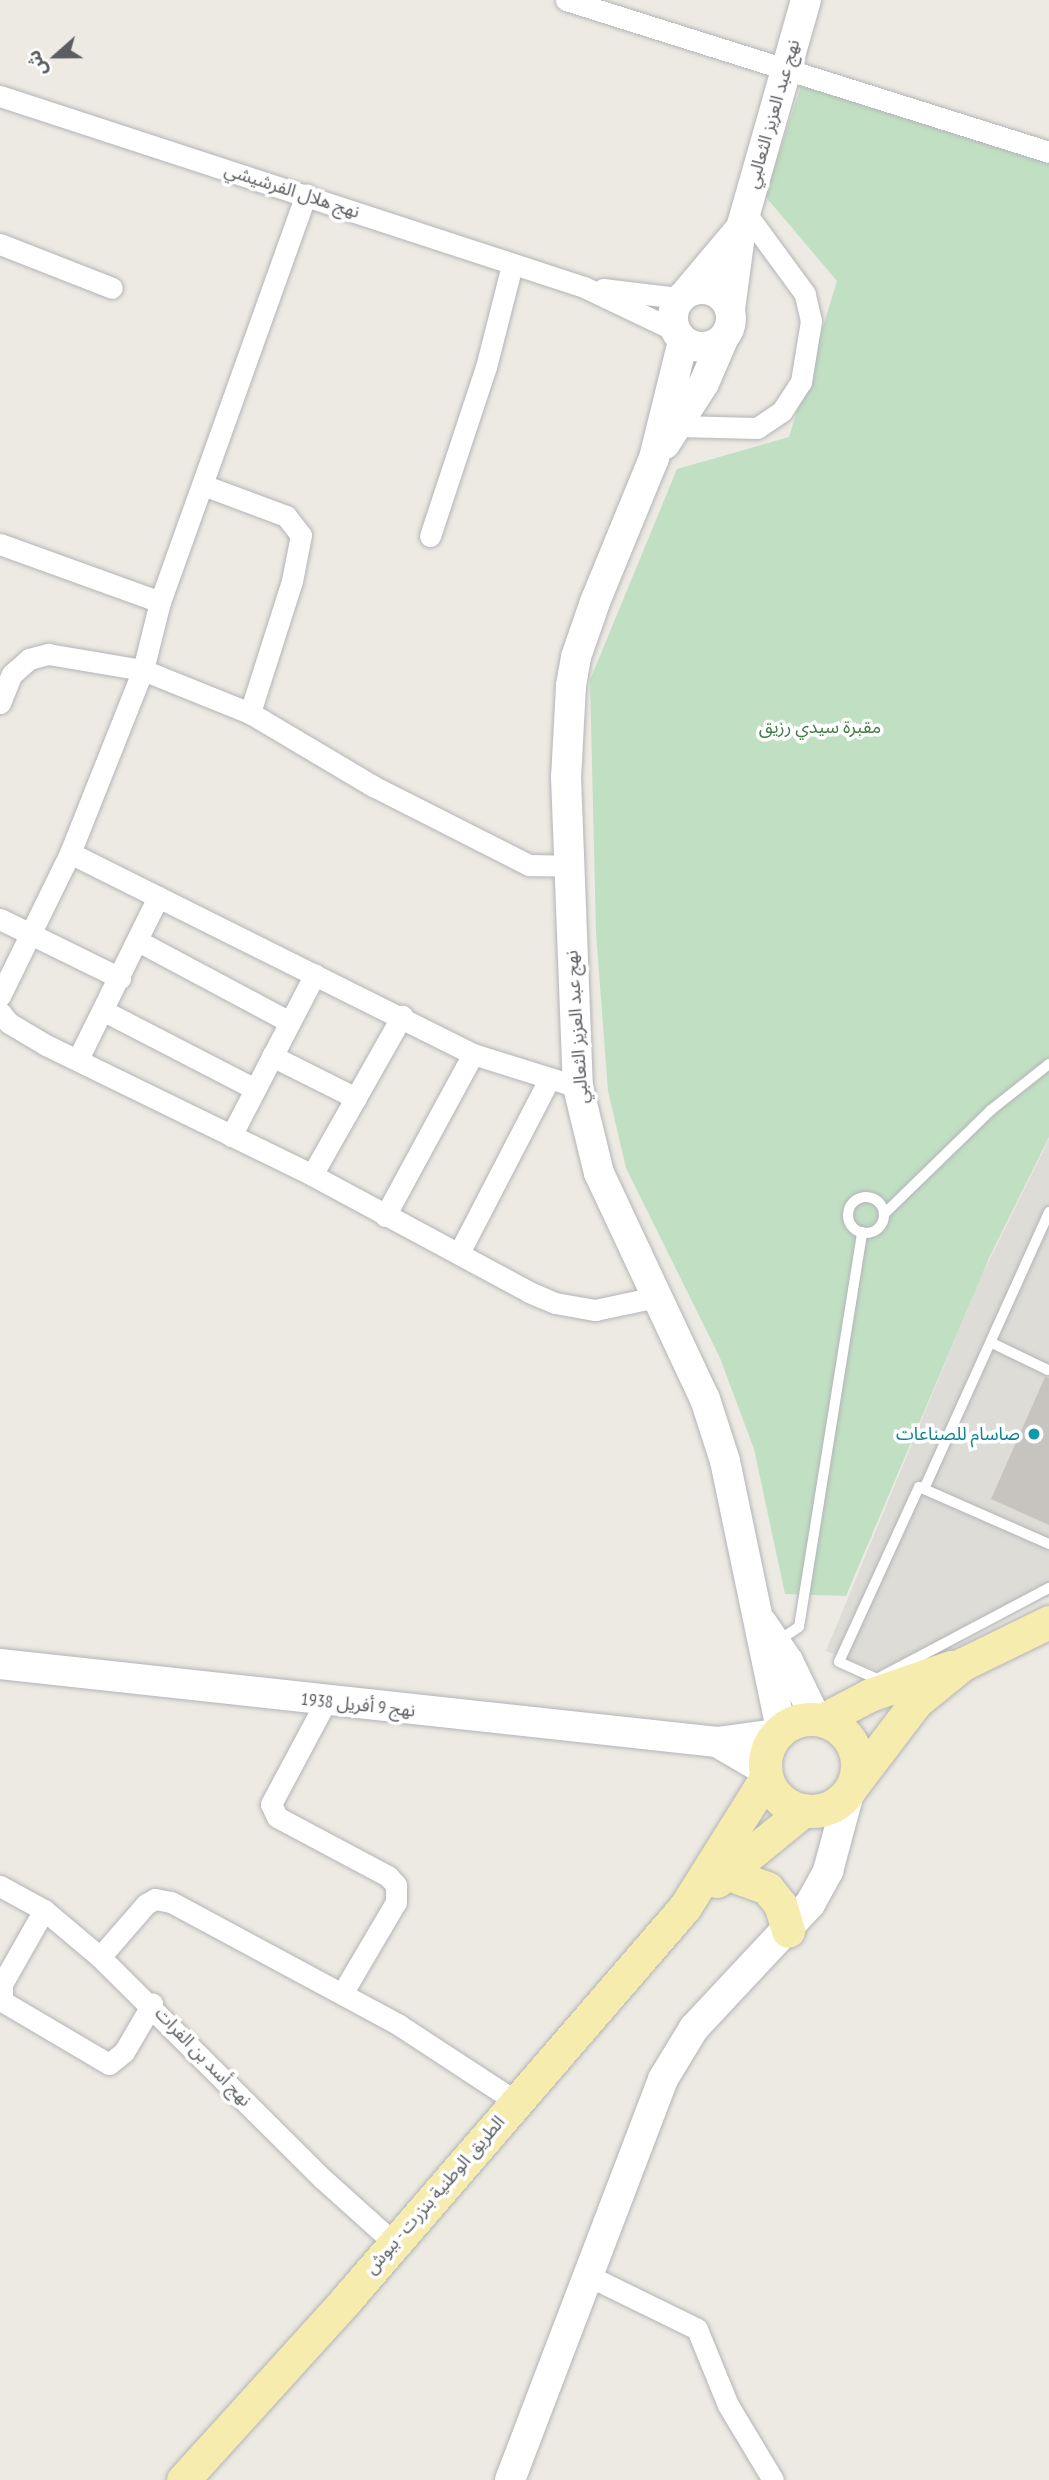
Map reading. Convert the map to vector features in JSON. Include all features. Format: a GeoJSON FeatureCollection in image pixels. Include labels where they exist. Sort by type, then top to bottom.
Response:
{"type":"FeatureCollection","features":[{"type":"Feature","properties":{"kind":"main road"},"geometry":{"type":"LineString","coordinates":[[964,1664],[916,1702],[836,1805],[808,1811],[783,1803],[765,1774],[765,1756],[779,1731],[820,1719],[898,1684],[964,1664],[1049,1622]]}},
{"type":"Feature","properties":{"kind":"main road"},"geometry":{"type":"LineString","coordinates":[[820,1719],[842,1731],[854,1747],[858,1766],[851,1789]]}},
{"type":"Feature","properties":{"kind":"main road","name":"الطريق الوطنية بنزرت - ببوش"},"geometry":{"type":"LineString","coordinates":[[685,1907],[765,1774]]}},
{"type":"Feature","properties":{"kind":"main road","name":"الطريق الوطنية بنزرت - ببوش"},"geometry":{"type":"LineString","coordinates":[[183,2480],[394,2243],[685,1907],[808,1811]]}},
{"type":"Feature","properties":{"kind":"main road"},"geometry":{"type":"LineString","coordinates":[[726,1874],[767,1888],[780,1904],[788,1931]]}},
{"type":"Feature","properties":{"kind":"street"},"geometry":{"type":"LineString","coordinates":[[566,0],[788,67],[1049,152]]}},
{"type":"Feature","properties":{"kind":"street","name":"نهج عبد العزيز الثعالبي"},"geometry":{"type":"LineString","coordinates":[[730,309],[743,220],[806,0]]}},
{"type":"Feature","properties":{"kind":"street","name":"نهج هلال الفرشيشي"},"geometry":{"type":"LineString","coordinates":[[0,96],[306,194],[512,265],[584,286],[679,335]]}},
{"type":"Feature","properties":{"kind":"street"},"geometry":{"type":"LineString","coordinates":[[0,996],[70,853],[142,670],[160,602],[306,194]]}},
{"type":"Feature","properties":{"kind":"street"},"geometry":{"type":"LineString","coordinates":[[678,426],[757,428],[782,411],[801,382],[811,321],[805,293],[796,275],[743,220]]}},
{"type":"Feature","properties":{"kind":"street","name":"نهج عبد العزيز الثعالبي"},"geometry":{"type":"LineString","coordinates":[[684,295],[743,220]]}},
{"type":"Feature","properties":{"kind":"street"},"geometry":{"type":"LineString","coordinates":[[2,250],[113,288]]}},
{"type":"Feature","properties":{"kind":"street"},"geometry":{"type":"LineString","coordinates":[[430,536],[486,367],[512,265]]}},
{"type":"Feature","properties":{"kind":"street","name":"نهج هلال الفرشيشي"},"geometry":{"type":"LineString","coordinates":[[584,286],[684,295]]}},
{"type":"Feature","properties":{"kind":"street"},"geometry":{"type":"LineString","coordinates":[[713,290],[730,309],[731,325],[723,339],[702,347],[679,335],[674,308],[684,295],[713,290]]}},
{"type":"Feature","properties":{"kind":"street","name":"نهج عبد العزيز الثعالبي"},"geometry":{"type":"LineString","coordinates":[[679,335],[654,458],[576,657],[566,777],[578,1087],[599,1173],[705,1399],[725,1461],[734,1521],[768,1631]]}},
{"type":"Feature","properties":{"kind":"street","name":"نهج عبد العزيز الثعالبي"},"geometry":{"type":"LineString","coordinates":[[654,458],[678,426],[723,339]]}},
{"type":"Feature","properties":{"kind":"street"},"geometry":{"type":"LineString","coordinates":[[203,485],[286,516],[300,535],[299,555],[250,713]]}},
{"type":"Feature","properties":{"kind":"street"},"geometry":{"type":"LineString","coordinates":[[0,544],[160,602]]}},
{"type":"Feature","properties":{"kind":"street"},"geometry":{"type":"LineString","coordinates":[[0,703],[12,674],[29,659],[48,653],[142,670],[250,713],[373,786],[529,865],[568,866]]}},
{"type":"Feature","properties":{"kind":"street"},"geometry":{"type":"LineString","coordinates":[[70,853],[402,1016],[473,1054],[548,1081],[578,1087]]}},
{"type":"Feature","properties":{"kind":"street"},"geometry":{"type":"LineString","coordinates":[[78,1059],[158,897]]}},
{"type":"Feature","properties":{"kind":"street"},"geometry":{"type":"LineString","coordinates":[[0,919],[33,931],[120,978]]}},
{"type":"Feature","properties":{"kind":"street"},"geometry":{"type":"LineString","coordinates":[[138,941],[290,1022]]}},
{"type":"Feature","properties":{"kind":"street"},"geometry":{"type":"LineString","coordinates":[[231,1136],[315,974]]}},
{"type":"Feature","properties":{"kind":"street"},"geometry":{"type":"LineString","coordinates":[[104,1011],[255,1089]]}},
{"type":"Feature","properties":{"kind":"street"},"geometry":{"type":"LineString","coordinates":[[0,1012],[30,1037],[312,1175],[529,1292],[576,1308],[625,1306],[656,1297]]}},
{"type":"Feature","properties":{"kind":"street"},"geometry":{"type":"LineString","coordinates":[[312,1175],[402,1016]]}},
{"type":"Feature","properties":{"kind":"street"},"geometry":{"type":"LineString","coordinates":[[385,1216],[473,1054]]}},
{"type":"Feature","properties":{"kind":"street"},"geometry":{"type":"LineString","coordinates":[[272,1056],[356,1098]]}},
{"type":"Feature","properties":{"kind":"street"},"geometry":{"type":"LineString","coordinates":[[459,1253],[548,1081]]}},
{"type":"Feature","properties":{"kind":"street"},"geometry":{"type":"LineString","coordinates":[[768,1631],[820,1719]]}},
{"type":"Feature","properties":{"kind":"street"},"geometry":{"type":"LineString","coordinates":[[717,1742],[779,1731],[764,1665],[768,1631]]}},
{"type":"Feature","properties":{"kind":"street","name":"نهج 9 أفريل 1938"},"geometry":{"type":"LineString","coordinates":[[0,1664],[717,1742]]}},
{"type":"Feature","properties":{"kind":"street"},"geometry":{"type":"LineString","coordinates":[[326,1701],[271,1804],[277,1817],[388,1876],[396,1885],[396,1902],[343,1992]]}},
{"type":"Feature","properties":{"kind":"street"},"geometry":{"type":"LineString","coordinates":[[717,1742],[765,1774]]}},
{"type":"Feature","properties":{"kind":"street"},"geometry":{"type":"LineString","coordinates":[[510,2480],[589,2277],[645,2122],[677,2052],[717,2002],[788,1931],[828,1871],[851,1789]]}},
{"type":"Feature","properties":{"kind":"street"},"geometry":{"type":"LineString","coordinates":[[808,1811],[821,1829],[828,1871]]}},
{"type":"Feature","properties":{"kind":"street","name":"نهج أسد بن الفرات"},"geometry":{"type":"LineString","coordinates":[[0,1886],[44,1910],[152,2004],[266,2123],[394,2243]]}},
{"type":"Feature","properties":{"kind":"street"},"geometry":{"type":"LineString","coordinates":[[100,1957],[136,1912],[155,1899],[163,1899],[343,1992],[515,2101]]}},
{"type":"Feature","properties":{"kind":"street"},"geometry":{"type":"LineString","coordinates":[[44,1910],[2,1984],[2,2001],[109,2064],[124,2052],[152,2004]]}},
{"type":"Feature","properties":{"kind":"street"},"geometry":{"type":"LineString","coordinates":[[589,2277],[696,2329],[728,2405],[773,2480]]}},
{"type":"Feature","properties":{"kind":"lane"},"geometry":{"type":"LineString","coordinates":[[862,1232],[879,1227],[884,1214],[991,1110],[1049,1064]]}},
{"type":"Feature","properties":{"kind":"lane"},"geometry":{"type":"LineString","coordinates":[[862,1232],[850,1222],[853,1202],[873,1198],[884,1214]]}},
{"type":"Feature","properties":{"kind":"lane"},"geometry":{"type":"LineString","coordinates":[[924,1489],[1049,1212]]}},
{"type":"Feature","properties":{"kind":"lane"},"geometry":{"type":"LineString","coordinates":[[768,1631],[799,1627],[862,1232]]}},
{"type":"Feature","properties":{"kind":"lane"},"geometry":{"type":"LineString","coordinates":[[992,1343],[1048,1370]]}},
{"type":"Feature","properties":{"kind":"lane"},"geometry":{"type":"LineString","coordinates":[[1049,1544],[919,1487],[839,1662],[877,1679],[1049,1588]]}},
{"type":"Feature","properties":{"kind":"shaded area"},"geometry":{"type":"Polygon","coordinates":[[[1049,1139],[1049,1596],[878,1671],[826,1651],[980,1279],[1049,1139]]]}},
{"type":"Feature","properties":{"kind":"green space","name":"مقبرة سيدي رزيق"},"geometry":{"type":"Polygon","coordinates":[[[801,86],[1049,158],[1049,1137],[990,1256],[846,1596],[785,1594],[754,1449],[720,1358],[626,1168],[608,1091],[596,933],[590,680],[677,469],[789,437],[837,281],[765,196],[801,86]]]}},
{"type":"Feature","properties":{"kind":"building","name":"صاسام للصناعات"},"geometry":{"type":"Polygon","coordinates":[[[1045,1377],[1049,1378],[1049,1525],[991,1499],[1045,1377]]]}},
{"type":"Feature","properties":{"kind":"place","name":"صاسام للصناعات"},"geometry":{"type":"Point","coordinates":[1034,1434]}}]}
